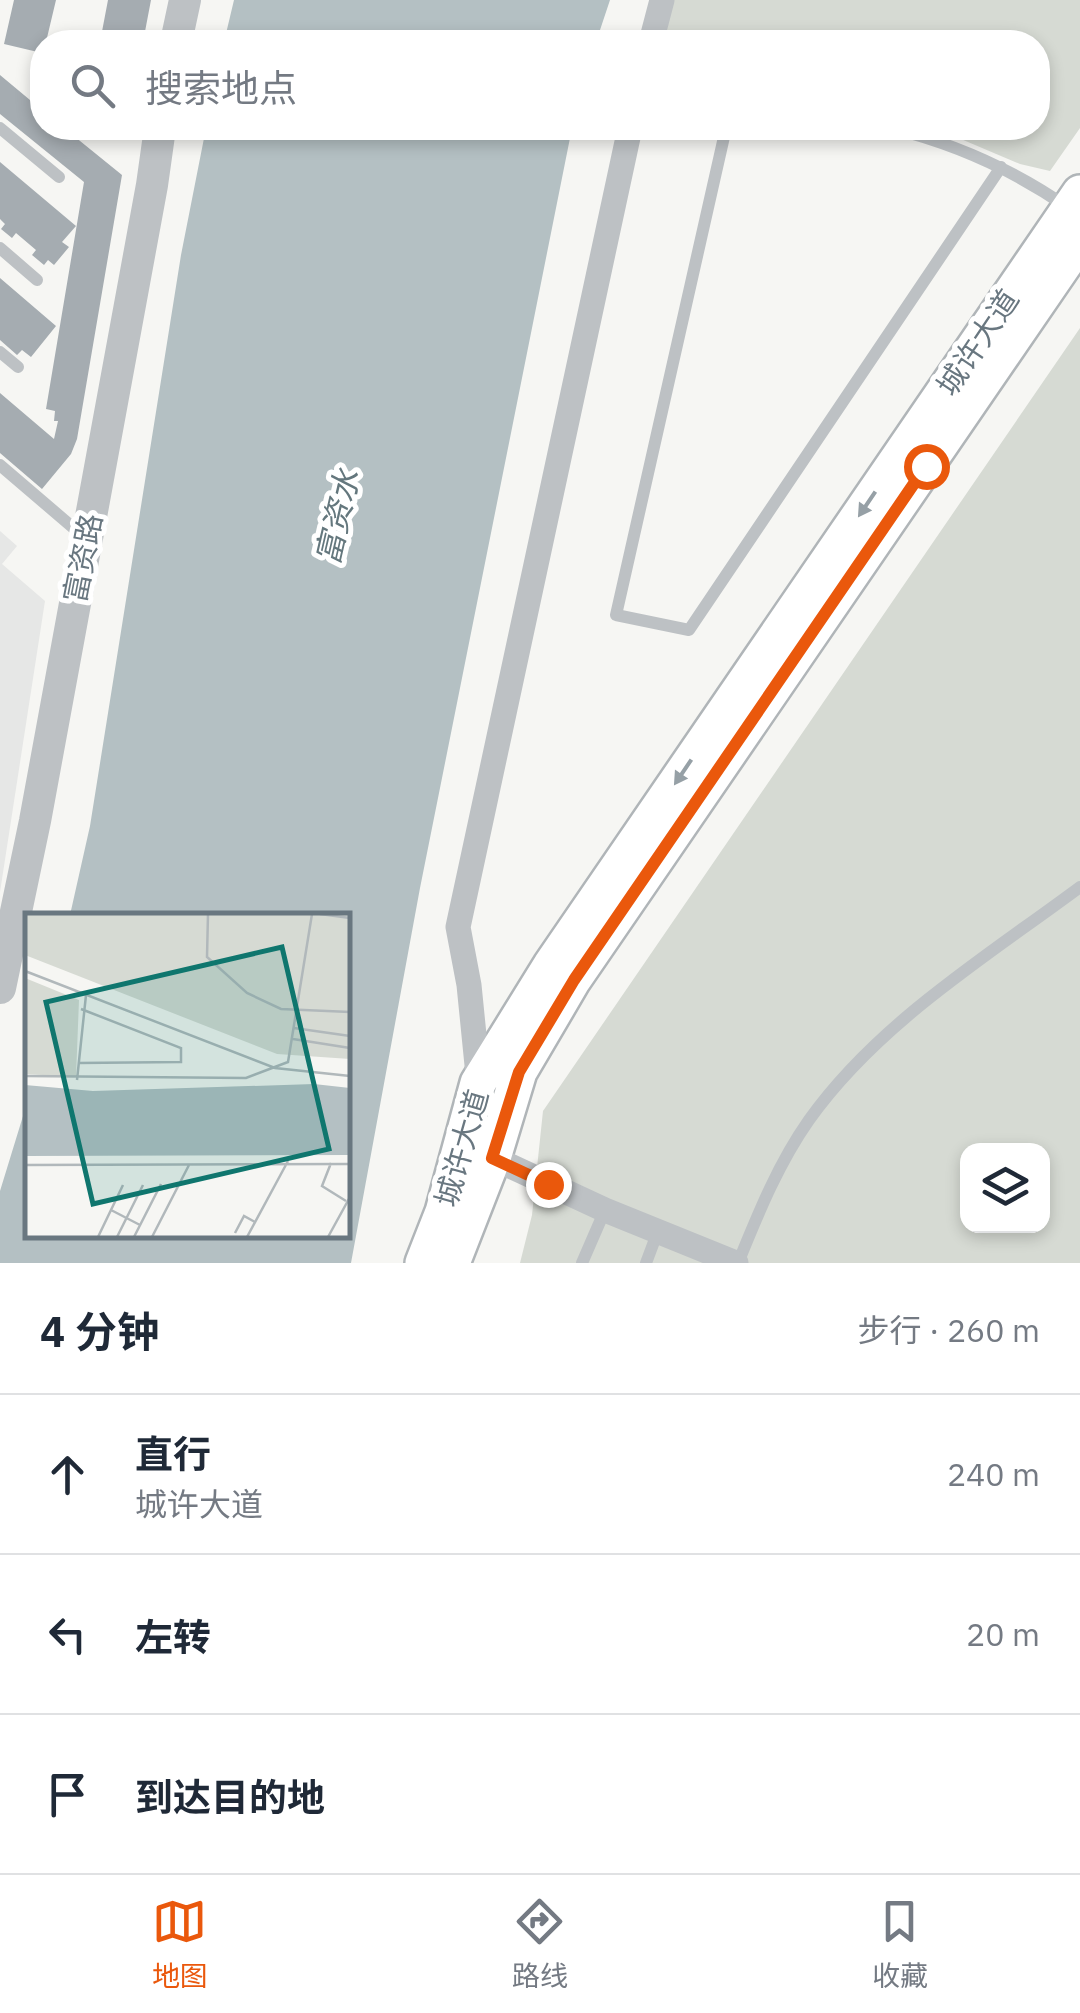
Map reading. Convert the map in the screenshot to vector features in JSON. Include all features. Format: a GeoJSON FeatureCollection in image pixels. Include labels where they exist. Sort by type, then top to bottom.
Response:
{"type":"FeatureCollection","features":[{"type":"Feature","properties":{"kind":"main road","name":"城许大道"},"geometry":{"type":"LineString","coordinates":[[423,1263],[444,1212],[478,1083],[550,965],[1076,214]]}},
{"type":"Feature","properties":{"kind":"main road","name":"城许大道"},"geometry":{"type":"LineString","coordinates":[[452,1263],[519,1072],[574,980],[1076,214]]}},
{"type":"Feature","properties":{"kind":"street"},"geometry":{"type":"LineString","coordinates":[[179,30],[186,0]]}},
{"type":"Feature","properties":{"kind":"street"},"geometry":{"type":"LineString","coordinates":[[654,30],[662,0]]}},
{"type":"Feature","properties":{"kind":"street","name":"富资路"},"geometry":{"type":"LineString","coordinates":[[0,988],[35,820],[158,140]]}},
{"type":"Feature","properties":{"kind":"street"},"geometry":{"type":"LineString","coordinates":[[627,140],[458,927],[492,1158],[604,1210],[737,1263]]}},
{"type":"Feature","properties":{"kind":"lane"},"geometry":{"type":"LineString","coordinates":[[0,128],[60,176]]}},
{"type":"Feature","properties":{"kind":"lane"},"geometry":{"type":"LineString","coordinates":[[723,140],[616,615],[689,630],[1001,167]]}},
{"type":"Feature","properties":{"kind":"lane"},"geometry":{"type":"LineString","coordinates":[[937,140],[1001,167],[1076,214]]}},
{"type":"Feature","properties":{"kind":"lane"},"geometry":{"type":"LineString","coordinates":[[0,248],[38,280]]}},
{"type":"Feature","properties":{"kind":"lane"},"geometry":{"type":"LineString","coordinates":[[0,352],[18,368]]}},
{"type":"Feature","properties":{"kind":"lane"},"geometry":{"type":"LineString","coordinates":[[0,465],[86,538]]}},
{"type":"Feature","properties":{"kind":"lane"},"geometry":{"type":"LineString","coordinates":[[737,1263],[788,1153],[808,1121],[860,1058],[922,1005],[1080,888]]}},
{"type":"Feature","properties":{"kind":"lane"},"geometry":{"type":"LineString","coordinates":[[582,1263],[604,1210]]}},
{"type":"Feature","properties":{"kind":"lane"},"geometry":{"type":"LineString","coordinates":[[646,1263],[658,1232]]}},
{"type":"Feature","properties":{"kind":"shaded area"},"geometry":{"type":"Polygon","coordinates":[[[674,0],[1080,0],[1080,128],[1050,171],[1020,164],[963,140],[1050,140],[1050,30],[663,30],[674,0]]]}},
{"type":"Feature","properties":{"kind":"shaded area"},"geometry":{"type":"Polygon","coordinates":[[[1080,328],[1080,1263],[520,1263],[532,1215],[543,1111],[1080,328]]]}},
{"type":"Feature","properties":{"kind":"shaded area"},"geometry":{"type":"Polygon","coordinates":[[[0,531],[17,546],[2,564],[45,601],[0,892],[0,531]]]}},
{"type":"Feature","properties":{"kind":"water"},"geometry":{"type":"Polygon","coordinates":[[[234,0],[610,0],[600,30],[227,30],[234,0]]]}},
{"type":"Feature","properties":{"kind":"water","name":"富资水"},"geometry":{"type":"Polygon","coordinates":[[[204,140],[570,140],[420,888],[351,1263],[0,1263],[0,1191],[25,1110],[25,1238],[350,1238],[350,913],[70,913],[90,826],[181,255],[204,140]]]}},
{"type":"Feature","properties":{"kind":"building"},"geometry":{"type":"Polygon","coordinates":[[[14,0],[56,0],[49,30],[30,30],[30,50],[4,44],[14,0]]]}},
{"type":"Feature","properties":{"kind":"building"},"geometry":{"type":"Polygon","coordinates":[[[108,0],[151,0],[145,30],[102,30],[108,0]]]}},
{"type":"Feature","properties":{"kind":"building"},"geometry":{"type":"Polygon","coordinates":[[[0,75],[30,100],[30,138],[0,114],[0,75]]]}},
{"type":"Feature","properties":{"kind":"building"},"geometry":{"type":"Polygon","coordinates":[[[32,140],[79,140],[122,175],[77,439],[71,454],[42,489],[0,453],[0,393],[54,439],[58,421],[54,421],[55,411],[46,409],[84,182],[32,140]]]}},
{"type":"Feature","properties":{"kind":"building"},"geometry":{"type":"Polygon","coordinates":[[[0,162],[76,226],[62,242],[69,247],[54,265],[48,260],[44,265],[32,255],[36,250],[16,233],[12,238],[1,229],[5,224],[0,219],[0,162]]]}},
{"type":"Feature","properties":{"kind":"building"},"geometry":{"type":"Polygon","coordinates":[[[0,278],[56,326],[31,357],[22,350],[17,355],[0,340],[0,278]]]}},
{"type":"Feature","properties":{"kind":"route"},"geometry":{"type":"LineString","coordinates":[[548,1184],[492,1158],[519,1072],[574,980],[926,466]]}}]}
